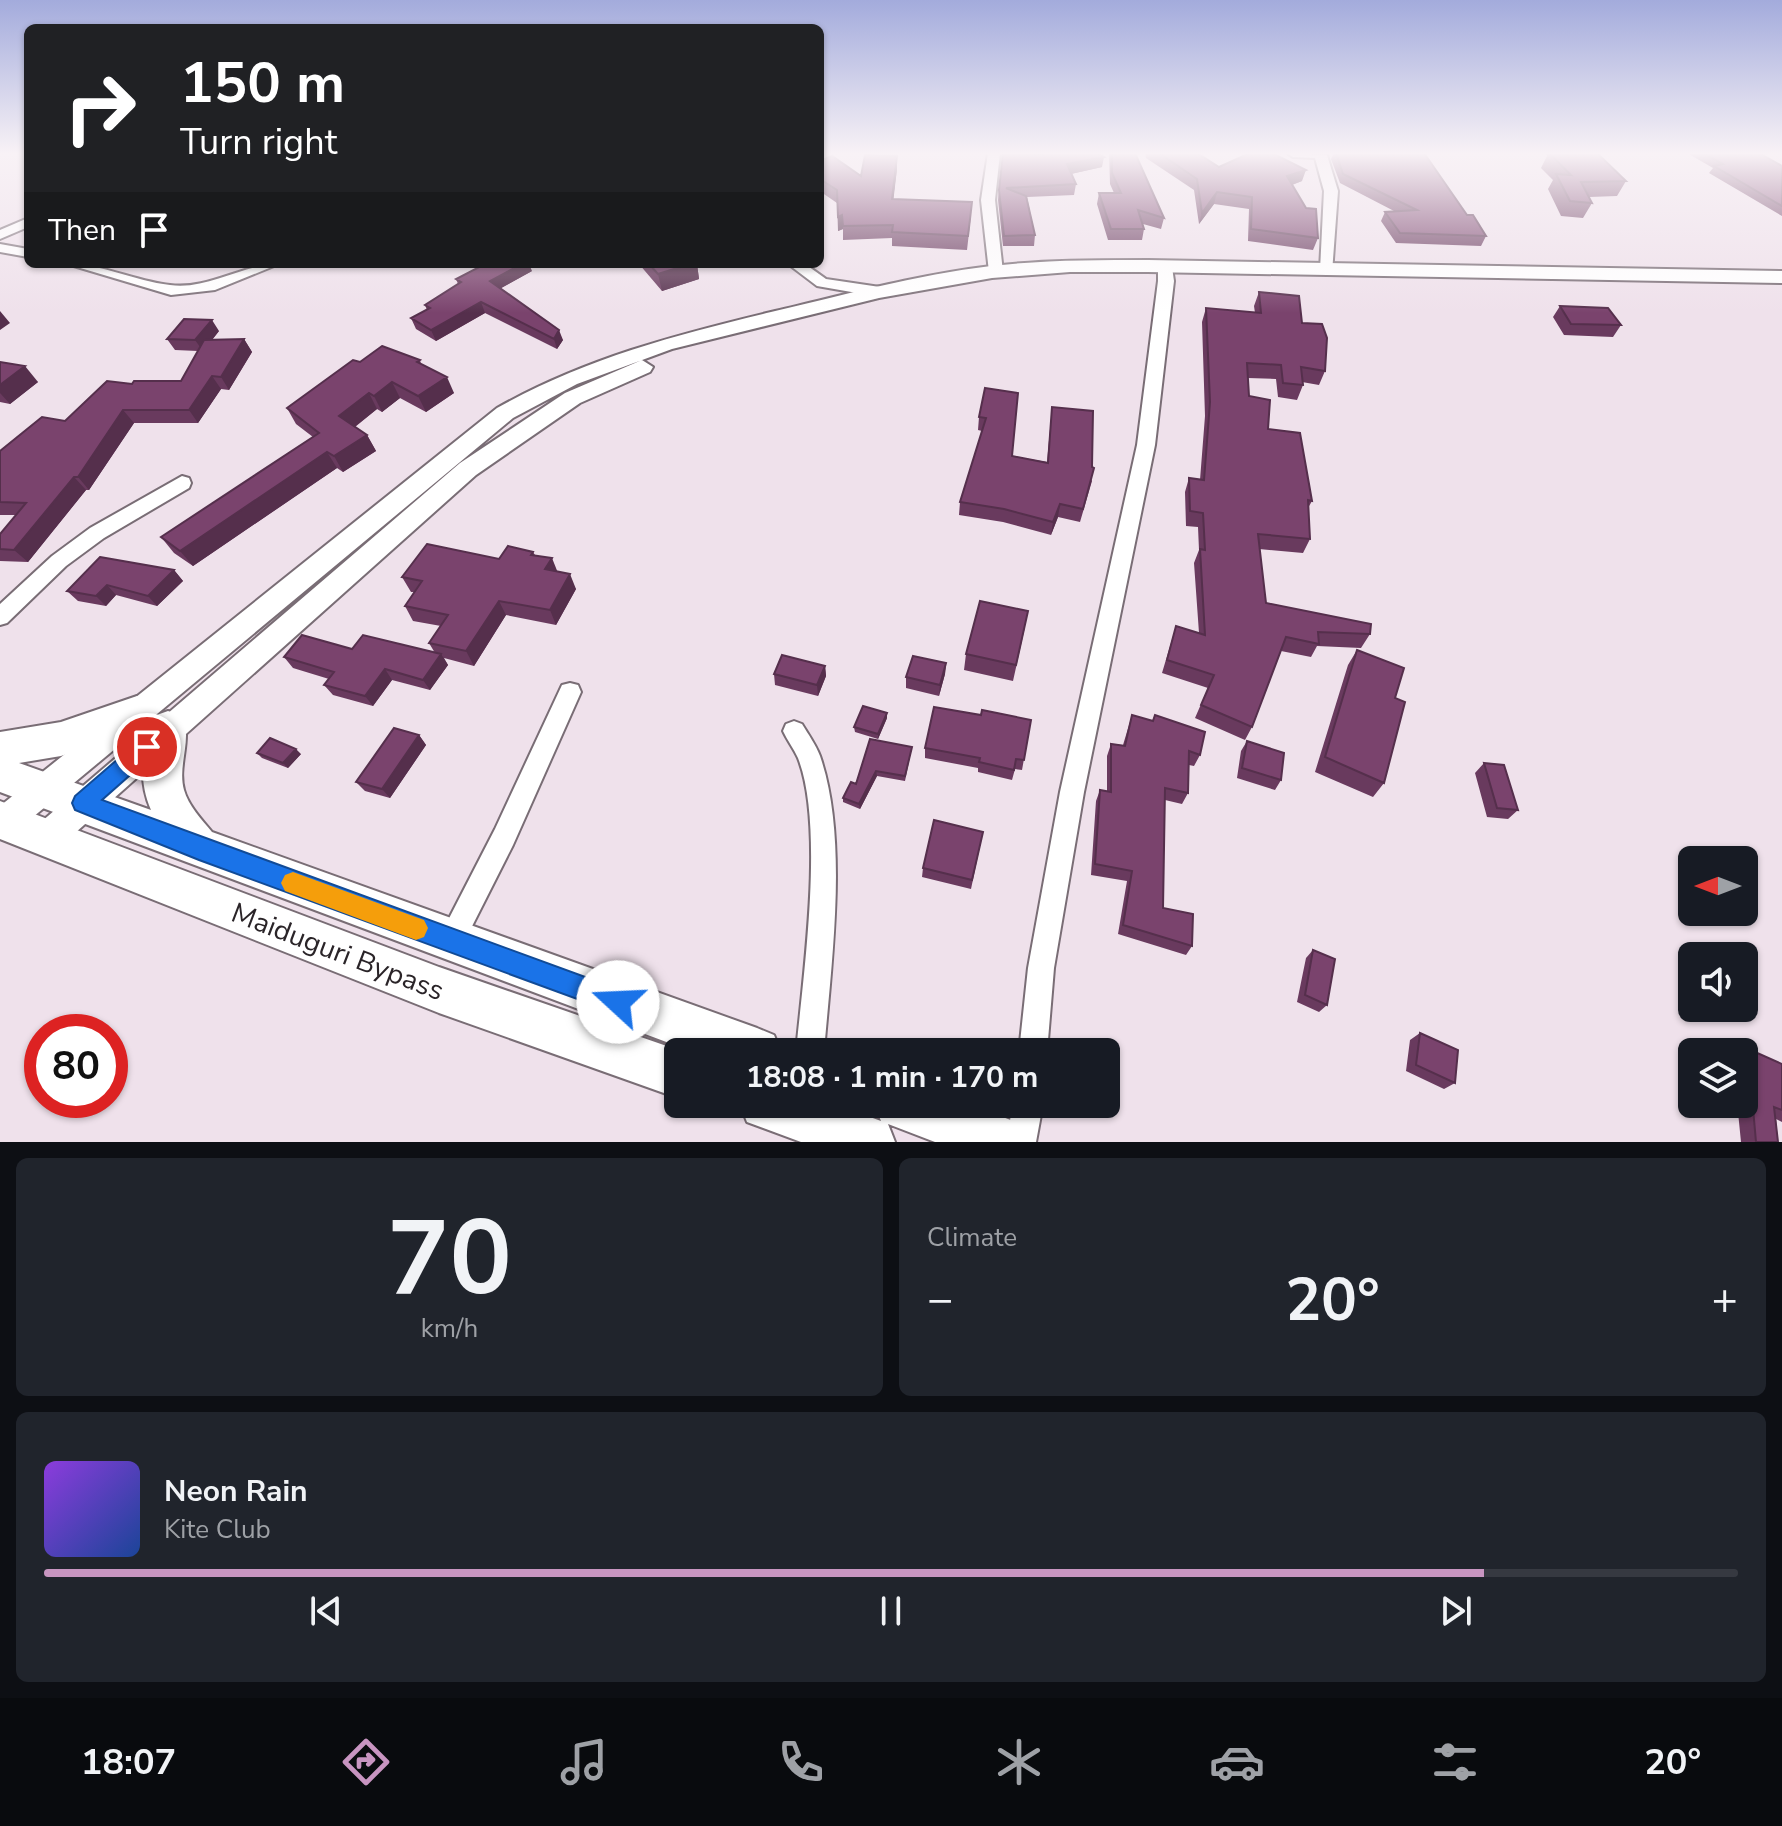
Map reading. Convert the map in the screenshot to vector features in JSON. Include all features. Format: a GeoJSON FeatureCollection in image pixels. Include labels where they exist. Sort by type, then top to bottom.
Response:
{"type":"FeatureCollection","features":[{"type":"Feature","properties":{"kind":"highway"},"geometry":{"type":"LineString","coordinates":[[0,749],[153,720],[161,788],[166,804],[199,849]]}},
{"type":"Feature","properties":{"kind":"highway","name":"Maiduguri Bypass"},"geometry":{"type":"LineString","coordinates":[[0,774],[718,1038]]}},
{"type":"Feature","properties":{"kind":"highway","name":"Maiduguri Bypass"},"geometry":{"type":"LineString","coordinates":[[2,821],[439,990],[664,1069]]}},
{"type":"Feature","properties":{"kind":"highway"},"geometry":{"type":"LineString","coordinates":[[804,1118],[870,1142]]}},
{"type":"Feature","properties":{"kind":"highway"},"geometry":{"type":"LineString","coordinates":[[937,1118],[1003,1142]]}},
{"type":"Feature","properties":{"kind":"street"},"geometry":{"type":"LineString","coordinates":[[989,206],[996,272]]}},
{"type":"Feature","properties":{"kind":"street"},"geometry":{"type":"LineString","coordinates":[[1327,270],[1330,206]]}},
{"type":"Feature","properties":{"kind":"street"},"geometry":{"type":"LineString","coordinates":[[0,235],[24,224]]}},
{"type":"Feature","properties":{"kind":"street"},"geometry":{"type":"LineString","coordinates":[[0,248],[24,252]]}},
{"type":"Feature","properties":{"kind":"street"},"geometry":{"type":"LineString","coordinates":[[89,268],[171,290],[190,290],[210,287],[261,268]]}},
{"type":"Feature","properties":{"kind":"street"},"geometry":{"type":"LineString","coordinates":[[801,268],[822,283],[880,292]]}},
{"type":"Feature","properties":{"kind":"street"},"geometry":{"type":"LineString","coordinates":[[45,839],[63,797],[153,720],[534,419],[577,394],[631,371],[802,324],[989,288],[1057,282],[1165,274],[1327,270],[1782,277]]}},
{"type":"Feature","properties":{"kind":"street"},"geometry":{"type":"LineString","coordinates":[[2,821],[63,797],[476,436],[550,386],[595,365],[651,347],[880,292],[996,272],[1782,291]]}},
{"type":"Feature","properties":{"kind":"street"},"geometry":{"type":"LineString","coordinates":[[1034,1038],[1041,968],[1072,792],[1146,445],[1165,274]]}},
{"type":"Feature","properties":{"kind":"street"},"geometry":{"type":"LineString","coordinates":[[810,309],[822,283]]}},
{"type":"Feature","properties":{"kind":"street"},"geometry":{"type":"LineString","coordinates":[[476,436],[498,447]]}},
{"type":"Feature","properties":{"kind":"street"},"geometry":{"type":"LineString","coordinates":[[0,617],[59,561],[97,533],[182,483]]}},
{"type":"Feature","properties":{"kind":"street"},"geometry":{"type":"LineString","coordinates":[[451,941],[504,837],[570,692]]}},
{"type":"Feature","properties":{"kind":"street"},"geometry":{"type":"LineString","coordinates":[[794,731],[804,741],[813,763],[819,788],[822,834],[811,1038]]}},
{"type":"Feature","properties":{"kind":"street"},"geometry":{"type":"LineString","coordinates":[[1021,1142],[1025,1118]]}},
{"type":"Feature","properties":{"kind":"building"},"geometry":{"type":"Polygon","coordinates":[[[838,206],[971,206],[968,236],[892,232],[893,225],[843,226],[842,215],[838,217],[838,206]]]}},
{"type":"Feature","properties":{"kind":"building"},"geometry":{"type":"Polygon","coordinates":[[[1001,206],[1028,206],[1035,235],[1004,236],[1001,206]]]}},
{"type":"Feature","properties":{"kind":"building"},"geometry":{"type":"Polygon","coordinates":[[[1103,206],[1159,206],[1164,218],[1138,210],[1144,229],[1111,229],[1103,206]]]}},
{"type":"Feature","properties":{"kind":"building"},"geometry":{"type":"Polygon","coordinates":[[[1252,206],[1316,209],[1318,238],[1251,229],[1252,206]]]}},
{"type":"Feature","properties":{"kind":"building"},"geometry":{"type":"Polygon","coordinates":[[[1409,206],[1461,206],[1467,215],[1473,215],[1486,236],[1400,233],[1385,212],[1417,210],[1409,206]]]}},
{"type":"Feature","properties":{"kind":"building"},"geometry":{"type":"Polygon","coordinates":[[[477,268],[514,268],[490,281],[559,330],[554,339],[481,302],[431,330],[411,318],[430,308],[425,305],[461,282],[456,279],[477,268]]]}},
{"type":"Feature","properties":{"kind":"building"},"geometry":{"type":"Polygon","coordinates":[[[653,268],[677,268],[658,274],[653,268]]]}},
{"type":"Feature","properties":{"kind":"building"},"geometry":{"type":"Polygon","coordinates":[[[1259,292],[1299,296],[1302,323],[1322,324],[1327,338],[1325,371],[1301,367],[1303,385],[1283,383],[1281,365],[1247,363],[1249,396],[1270,400],[1268,429],[1300,433],[1312,501],[1308,500],[1310,539],[1258,534],[1266,603],[1371,624],[1370,634],[1318,632],[1319,644],[1286,637],[1252,727],[1201,705],[1214,675],[1167,660],[1176,626],[1205,635],[1200,549],[1205,550],[1203,513],[1190,511],[1189,478],[1204,480],[1210,402],[1206,308],[1261,313],[1259,292]]]}},
{"type":"Feature","properties":{"kind":"building"},"geometry":{"type":"Polygon","coordinates":[[[1560,306],[1608,308],[1621,325],[1571,324],[1560,306]]]}},
{"type":"Feature","properties":{"kind":"building"},"geometry":{"type":"Polygon","coordinates":[[[184,319],[212,320],[195,340],[167,339],[184,319]]]}},
{"type":"Feature","properties":{"kind":"building"},"geometry":{"type":"Polygon","coordinates":[[[244,339],[221,377],[212,376],[189,410],[123,410],[78,477],[74,477],[14,550],[0,549],[0,534],[26,503],[0,502],[0,451],[42,417],[65,421],[107,381],[132,384],[134,381],[181,381],[204,340],[244,339]]]}},
{"type":"Feature","properties":{"kind":"building"},"geometry":{"type":"Polygon","coordinates":[[[382,346],[420,360],[417,362],[447,377],[418,396],[392,382],[374,396],[369,393],[339,416],[367,435],[334,456],[327,452],[180,551],[161,537],[319,433],[287,408],[353,360],[360,362],[382,346]]]}},
{"type":"Feature","properties":{"kind":"building"},"geometry":{"type":"Polygon","coordinates":[[[0,362],[25,366],[0,385],[0,362]]]}},
{"type":"Feature","properties":{"kind":"building"},"geometry":{"type":"Polygon","coordinates":[[[985,388],[1018,393],[1012,456],[1048,463],[1052,407],[1093,411],[1094,468],[1083,509],[1060,504],[1053,522],[1004,509],[960,502],[986,418],[979,417],[985,388]]]}},
{"type":"Feature","properties":{"kind":"building"},"geometry":{"type":"Polygon","coordinates":[[[427,544],[499,559],[508,546],[533,552],[531,555],[552,558],[545,569],[570,574],[550,610],[499,601],[466,651],[429,643],[448,615],[405,606],[422,581],[402,577],[427,544]]]}},
{"type":"Feature","properties":{"kind":"building"},"geometry":{"type":"Polygon","coordinates":[[[100,557],[174,570],[148,596],[107,585],[96,596],[67,591],[100,557]]]}},
{"type":"Feature","properties":{"kind":"building"},"geometry":{"type":"Polygon","coordinates":[[[980,601],[1028,611],[1016,665],[966,654],[980,601]]]}},
{"type":"Feature","properties":{"kind":"building"},"geometry":{"type":"Polygon","coordinates":[[[302,635],[352,649],[363,635],[441,654],[423,680],[385,669],[365,696],[324,685],[334,672],[284,657],[302,635]]]}},
{"type":"Feature","properties":{"kind":"building"},"geometry":{"type":"Polygon","coordinates":[[[1357,650],[1404,668],[1395,698],[1405,702],[1384,783],[1325,757],[1357,650]]]}},
{"type":"Feature","properties":{"kind":"building"},"geometry":{"type":"Polygon","coordinates":[[[782,655],[825,666],[817,685],[774,674],[782,655]]]}},
{"type":"Feature","properties":{"kind":"building"},"geometry":{"type":"Polygon","coordinates":[[[913,656],[946,663],[940,685],[906,677],[913,656]]]}},
{"type":"Feature","properties":{"kind":"building"},"geometry":{"type":"Polygon","coordinates":[[[863,706],[887,713],[878,734],[854,727],[863,706]]]}},
{"type":"Feature","properties":{"kind":"building"},"geometry":{"type":"Polygon","coordinates":[[[934,707],[981,715],[982,710],[1031,720],[1024,760],[1016,759],[1014,770],[979,762],[980,758],[925,748],[934,707]]]}},
{"type":"Feature","properties":{"kind":"building"},"geometry":{"type":"Polygon","coordinates":[[[1132,715],[1153,721],[1155,715],[1205,732],[1200,755],[1189,751],[1188,793],[1165,788],[1163,908],[1193,914],[1192,946],[1123,925],[1132,871],[1095,864],[1100,790],[1111,792],[1111,744],[1125,746],[1132,715]]]}},
{"type":"Feature","properties":{"kind":"building"},"geometry":{"type":"Polygon","coordinates":[[[394,728],[419,735],[382,789],[356,782],[394,728]]]}},
{"type":"Feature","properties":{"kind":"building"},"geometry":{"type":"Polygon","coordinates":[[[270,738],[296,749],[283,763],[257,753],[270,738]]]}},
{"type":"Feature","properties":{"kind":"building"},"geometry":{"type":"Polygon","coordinates":[[[870,739],[912,747],[905,776],[876,771],[859,804],[843,798],[851,782],[856,784],[870,739]]]}},
{"type":"Feature","properties":{"kind":"building"},"geometry":{"type":"Polygon","coordinates":[[[1247,741],[1284,753],[1281,780],[1242,768],[1247,741]]]}},
{"type":"Feature","properties":{"kind":"building"},"geometry":{"type":"Polygon","coordinates":[[[1484,763],[1504,765],[1518,810],[1497,808],[1484,763]]]}},
{"type":"Feature","properties":{"kind":"building"},"geometry":{"type":"Polygon","coordinates":[[[934,820],[983,832],[972,880],[923,868],[934,820]]]}},
{"type":"Feature","properties":{"kind":"building"},"geometry":{"type":"Polygon","coordinates":[[[1313,950],[1335,959],[1327,1005],[1305,995],[1313,950]]]}},
{"type":"Feature","properties":{"kind":"building"},"geometry":{"type":"Polygon","coordinates":[[[1420,1033],[1458,1050],[1455,1083],[1416,1065],[1420,1033]]]}},
{"type":"Feature","properties":{"kind":"building"},"geometry":{"type":"Polygon","coordinates":[[[1758,1053],[1782,1064],[1782,1110],[1774,1107],[1778,1142],[1756,1142],[1754,1118],[1758,1118],[1758,1053]]]}},
{"type":"Feature","properties":{"kind":"slow traffic"},"geometry":{"type":"LineString","coordinates":[[293,883],[416,928]]}},
{"type":"Feature","properties":{"kind":"route"},"geometry":{"type":"LineString","coordinates":[[147,747],[83,803],[199,849],[618,1002]]}}]}
